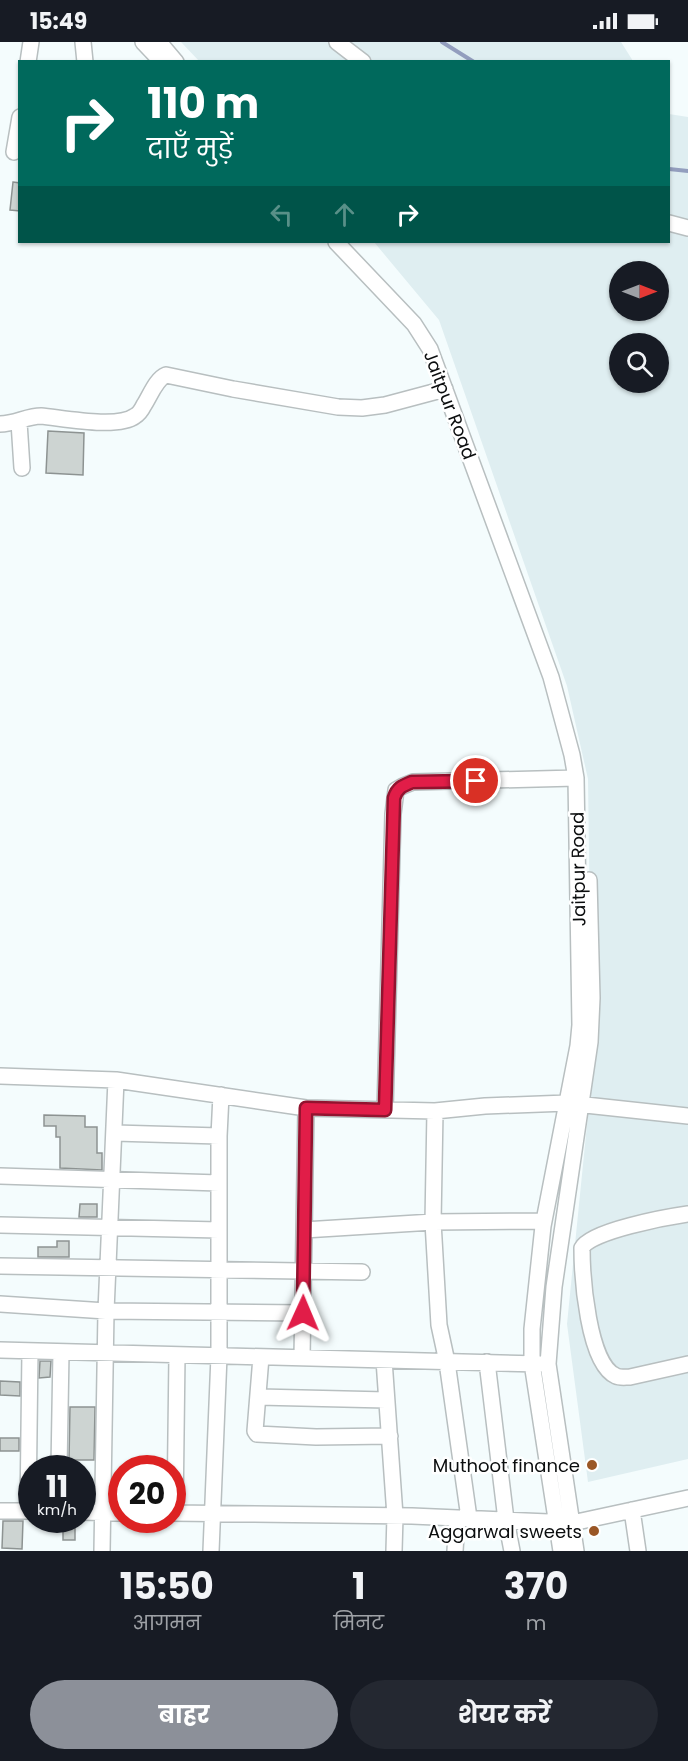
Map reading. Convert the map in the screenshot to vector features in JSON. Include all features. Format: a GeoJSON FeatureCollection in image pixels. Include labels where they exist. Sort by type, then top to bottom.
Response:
{"type":"FeatureCollection","features":[{"type":"Feature","properties":{"kind":"street"},"geometry":{"type":"LineString","coordinates":[[28,60],[31,42]]}},
{"type":"Feature","properties":{"kind":"street"},"geometry":{"type":"LineString","coordinates":[[83,42],[85,60]]}},
{"type":"Feature","properties":{"kind":"street"},"geometry":{"type":"LineString","coordinates":[[143,42],[160,60]]}},
{"type":"Feature","properties":{"kind":"street"},"geometry":{"type":"LineString","coordinates":[[159,42],[175,60]]}},
{"type":"Feature","properties":{"kind":"street"},"geometry":{"type":"LineString","coordinates":[[337,42],[360,60]]}},
{"type":"Feature","properties":{"kind":"street"},"geometry":{"type":"LineString","coordinates":[[14,152],[18,129]]}},
{"type":"Feature","properties":{"kind":"street"},"geometry":{"type":"LineString","coordinates":[[670,223],[688,228]]}},
{"type":"Feature","properties":{"kind":"street","name":"Jaitpur Road"},"geometry":{"type":"LineString","coordinates":[[337,243],[414,324],[430,349],[551,677],[576,778],[580,1025],[548,1364],[564,1523],[561,1551]]}},
{"type":"Feature","properties":{"kind":"street","name":"Jaitpur Road"},"geometry":{"type":"LineString","coordinates":[[347,243],[425,327],[437,347],[544,634],[570,712],[585,774],[592,998],[588,1064],[558,1141],[544,1221],[532,1329],[532,1364],[564,1523],[576,1551]]}},
{"type":"Feature","properties":{"kind":"street"},"geometry":{"type":"LineString","coordinates":[[0,424],[19,422],[34,416],[89,422],[128,419],[142,409],[160,378],[166,375],[338,407],[362,408],[385,405],[445,389]]}},
{"type":"Feature","properties":{"kind":"street"},"geometry":{"type":"LineString","coordinates":[[19,422],[22,468]]}},
{"type":"Feature","properties":{"kind":"street"},"geometry":{"type":"LineString","coordinates":[[385,1110],[393,814],[396,790],[412,782],[576,778]]}},
{"type":"Feature","properties":{"kind":"street"},"geometry":{"type":"LineString","coordinates":[[0,1076],[116,1080],[306,1108],[435,1111],[485,1106],[574,1103],[688,1116]]}},
{"type":"Feature","properties":{"kind":"street"},"geometry":{"type":"LineString","coordinates":[[102,1551],[106,1311],[116,1080]]}},
{"type":"Feature","properties":{"kind":"street"},"geometry":{"type":"LineString","coordinates":[[211,1551],[219,1356],[221,1095]]}},
{"type":"Feature","properties":{"kind":"street"},"geometry":{"type":"LineString","coordinates":[[302,1358],[306,1108]]}},
{"type":"Feature","properties":{"kind":"street"},"geometry":{"type":"LineString","coordinates":[[435,1111],[433,1222],[439,1325],[447,1362],[463,1518],[455,1551]]}},
{"type":"Feature","properties":{"kind":"street"},"geometry":{"type":"LineString","coordinates":[[115,1133],[219,1136]]}},
{"type":"Feature","properties":{"kind":"street"},"geometry":{"type":"LineString","coordinates":[[0,1176],[219,1183]]}},
{"type":"Feature","properties":{"kind":"street"},"geometry":{"type":"LineString","coordinates":[[688,1214],[654,1219],[589,1239],[582,1248],[586,1314],[595,1344],[610,1372],[616,1376],[630,1377],[688,1364]]}},
{"type":"Feature","properties":{"kind":"street"},"geometry":{"type":"LineString","coordinates":[[304,1230],[433,1222],[544,1221]]}},
{"type":"Feature","properties":{"kind":"street"},"geometry":{"type":"LineString","coordinates":[[0,1225],[219,1230]]}},
{"type":"Feature","properties":{"kind":"street"},"geometry":{"type":"LineString","coordinates":[[0,1266],[362,1272]]}},
{"type":"Feature","properties":{"kind":"street"},"geometry":{"type":"LineString","coordinates":[[0,1304],[106,1311],[303,1313]]}},
{"type":"Feature","properties":{"kind":"street"},"geometry":{"type":"LineString","coordinates":[[0,1350],[548,1364]]}},
{"type":"Feature","properties":{"kind":"street"},"geometry":{"type":"LineString","coordinates":[[30,1351],[30,1455]]}},
{"type":"Feature","properties":{"kind":"street"},"geometry":{"type":"LineString","coordinates":[[60,1352],[60,1455]]}},
{"type":"Feature","properties":{"kind":"street"},"geometry":{"type":"LineString","coordinates":[[175,1455],[177,1355]]}},
{"type":"Feature","properties":{"kind":"street"},"geometry":{"type":"LineString","coordinates":[[261,1357],[255,1431],[257,1434],[390,1436]]}},
{"type":"Feature","properties":{"kind":"street"},"geometry":{"type":"LineString","coordinates":[[384,1360],[395,1516],[394,1551]]}},
{"type":"Feature","properties":{"kind":"street"},"geometry":{"type":"LineString","coordinates":[[487,1362],[506,1520],[512,1551]]}},
{"type":"Feature","properties":{"kind":"street"},"geometry":{"type":"LineString","coordinates":[[259,1397],[386,1400]]}},
{"type":"Feature","properties":{"kind":"street"},"geometry":{"type":"LineString","coordinates":[[186,1513],[395,1516],[564,1523],[688,1498]]}},
{"type":"Feature","properties":{"kind":"street"},"geometry":{"type":"LineString","coordinates":[[0,1510],[18,1511]]}},
{"type":"Feature","properties":{"kind":"street"},"geometry":{"type":"LineString","coordinates":[[632,1510],[638,1551]]}},
{"type":"Feature","properties":{"kind":"street"},"geometry":{"type":"LineString","coordinates":[[96,1512],[108,1512]]}},
{"type":"Feature","properties":{"kind":"shaded area"},"geometry":{"type":"Polygon","coordinates":[[[181,42],[621,42],[632,60],[198,60],[181,42]]]}},
{"type":"Feature","properties":{"kind":"shaded area"},"geometry":{"type":"Polygon","coordinates":[[[670,114],[688,117],[688,1459],[588,1482],[567,1324],[592,1075],[588,779],[567,686],[439,320],[375,243],[670,243],[670,114]]]}},
{"type":"Feature","properties":{"kind":"building"},"geometry":{"type":"Polygon","coordinates":[[[13,182],[18,183],[18,211],[10,210],[13,182]]]}},
{"type":"Feature","properties":{"kind":"building"},"geometry":{"type":"Polygon","coordinates":[[[48,431],[84,433],[83,475],[46,473],[48,431]]]}},
{"type":"Feature","properties":{"kind":"building"},"geometry":{"type":"Polygon","coordinates":[[[44,1115],[85,1116],[85,1127],[97,1127],[97,1153],[102,1153],[102,1170],[60,1168],[60,1137],[56,1137],[56,1126],[44,1126],[44,1115]]]}},
{"type":"Feature","properties":{"kind":"building"},"geometry":{"type":"Polygon","coordinates":[[[80,1204],[97,1204],[97,1217],[79,1217],[80,1204]]]}},
{"type":"Feature","properties":{"kind":"building"},"geometry":{"type":"Polygon","coordinates":[[[57,1241],[69,1241],[69,1257],[38,1257],[38,1247],[57,1247],[57,1241]]]}},
{"type":"Feature","properties":{"kind":"building"},"geometry":{"type":"Polygon","coordinates":[[[40,1361],[51,1361],[50,1377],[39,1378],[40,1361]]]}},
{"type":"Feature","properties":{"kind":"building"},"geometry":{"type":"Polygon","coordinates":[[[0,1381],[20,1382],[20,1396],[0,1395],[0,1381]]]}},
{"type":"Feature","properties":{"kind":"building"},"geometry":{"type":"Polygon","coordinates":[[[70,1407],[95,1407],[94,1455],[69,1455],[70,1407]]]}},
{"type":"Feature","properties":{"kind":"building"},"geometry":{"type":"Polygon","coordinates":[[[0,1438],[19,1438],[19,1451],[0,1451],[0,1438]]]}},
{"type":"Feature","properties":{"kind":"building"},"geometry":{"type":"Polygon","coordinates":[[[3,1521],[18,1521],[18,1533],[23,1533],[22,1549],[2,1548],[3,1521]]]}},
{"type":"Feature","properties":{"kind":"building"},"geometry":{"type":"Polygon","coordinates":[[[63,1533],[75,1533],[75,1540],[63,1540],[63,1533]]]}},
{"type":"Feature","properties":{"kind":"waterway"},"geometry":{"type":"LineString","coordinates":[[442,42],[471,60]]}},
{"type":"Feature","properties":{"kind":"waterway"},"geometry":{"type":"LineString","coordinates":[[670,169],[688,171]]}},
{"type":"Feature","properties":{"kind":"place","name":"Muthoot finance"},"geometry":{"type":"Point","coordinates":[592,1465]}},
{"type":"Feature","properties":{"kind":"place","name":"Aggarwal sweets"},"geometry":{"type":"Point","coordinates":[594,1531]}},
{"type":"Feature","properties":{"kind":"route"},"geometry":{"type":"LineString","coordinates":[[303,1313],[306,1108],[385,1110],[393,814],[396,790],[412,782],[476,781]]}}]}
